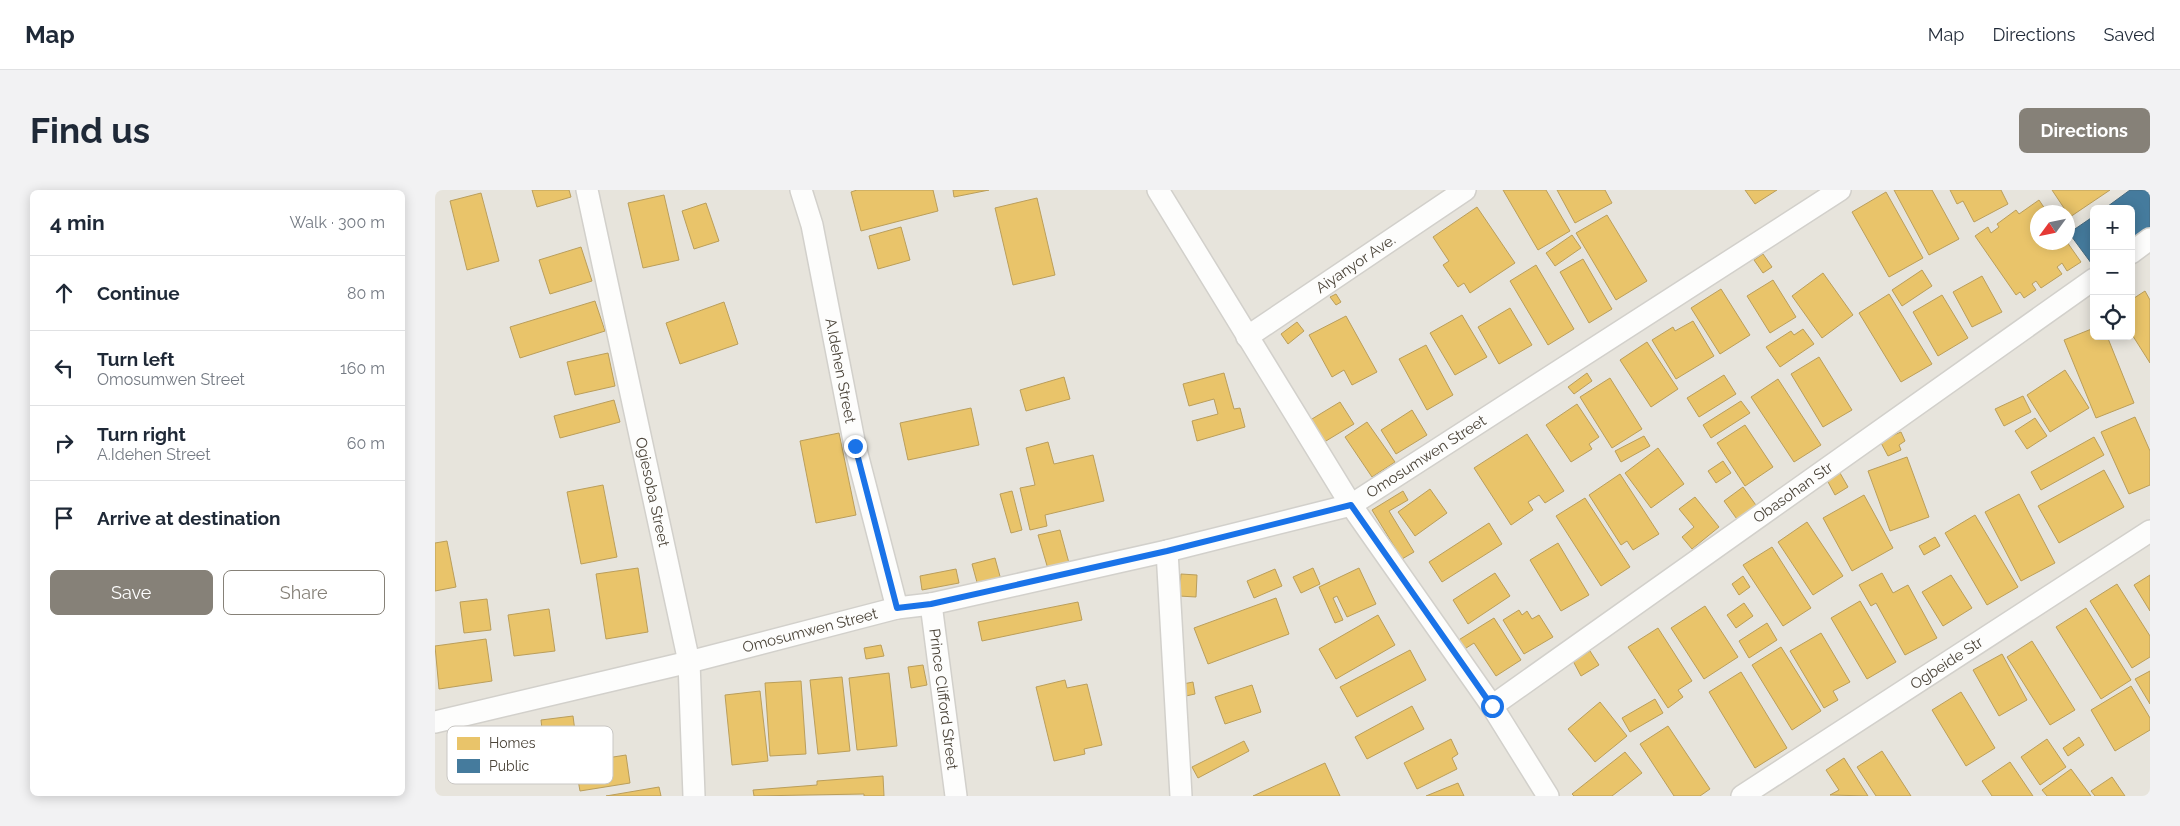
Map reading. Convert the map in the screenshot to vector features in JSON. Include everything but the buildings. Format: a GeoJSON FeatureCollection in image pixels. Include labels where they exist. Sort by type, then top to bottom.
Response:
{"type":"FeatureCollection","features":[{"type":"Feature","properties":{"kind":"street","name":"Ogiesoba Street"},"geometry":{"type":"LineString","coordinates":[[587,190],[689,662],[694,796]]}},
{"type":"Feature","properties":{"kind":"street","name":"A.Idehen Street"},"geometry":{"type":"LineString","coordinates":[[801,190],[812,225],[855,446],[897,608]]}},
{"type":"Feature","properties":{"kind":"street"},"geometry":{"type":"LineString","coordinates":[[1158,190],[1351,505],[1492,706],[1548,796]]}},
{"type":"Feature","properties":{"kind":"street","name":"Aiyanyor Ave."},"geometry":{"type":"LineString","coordinates":[[1247,338],[1465,190]]}},
{"type":"Feature","properties":{"kind":"street","name":"Omosumwen Street"},"geometry":{"type":"LineString","coordinates":[[435,722],[689,662],[897,608],[931,604],[1167,551],[1351,505],[1840,190]]}},
{"type":"Feature","properties":{"kind":"street"},"geometry":{"type":"LineString","coordinates":[[2135,250],[2150,240]]}},
{"type":"Feature","properties":{"kind":"street","name":"Obasohan Str"},"geometry":{"type":"LineString","coordinates":[[1492,706],[2090,282]]}},
{"type":"Feature","properties":{"kind":"street","name":"Ogbeide Str"},"geometry":{"type":"LineString","coordinates":[[1742,796],[2150,531]]}},
{"type":"Feature","properties":{"kind":"street"},"geometry":{"type":"LineString","coordinates":[[1167,551],[1181,796]]}},
{"type":"Feature","properties":{"kind":"street","name":"Prince Clifford Street"},"geometry":{"type":"LineString","coordinates":[[931,604],[956,796]]}},
{"type":"Feature","properties":{"kind":"shaded area"},"geometry":{"type":"Polygon","coordinates":[[[435,190],[2150,190],[2150,796],[435,796],[435,190]]]}},
{"type":"Feature","properties":{"kind":"route"},"geometry":{"type":"LineString","coordinates":[[855,446],[897,608],[931,604],[1167,551],[1351,505],[1492,706]]}}]}
